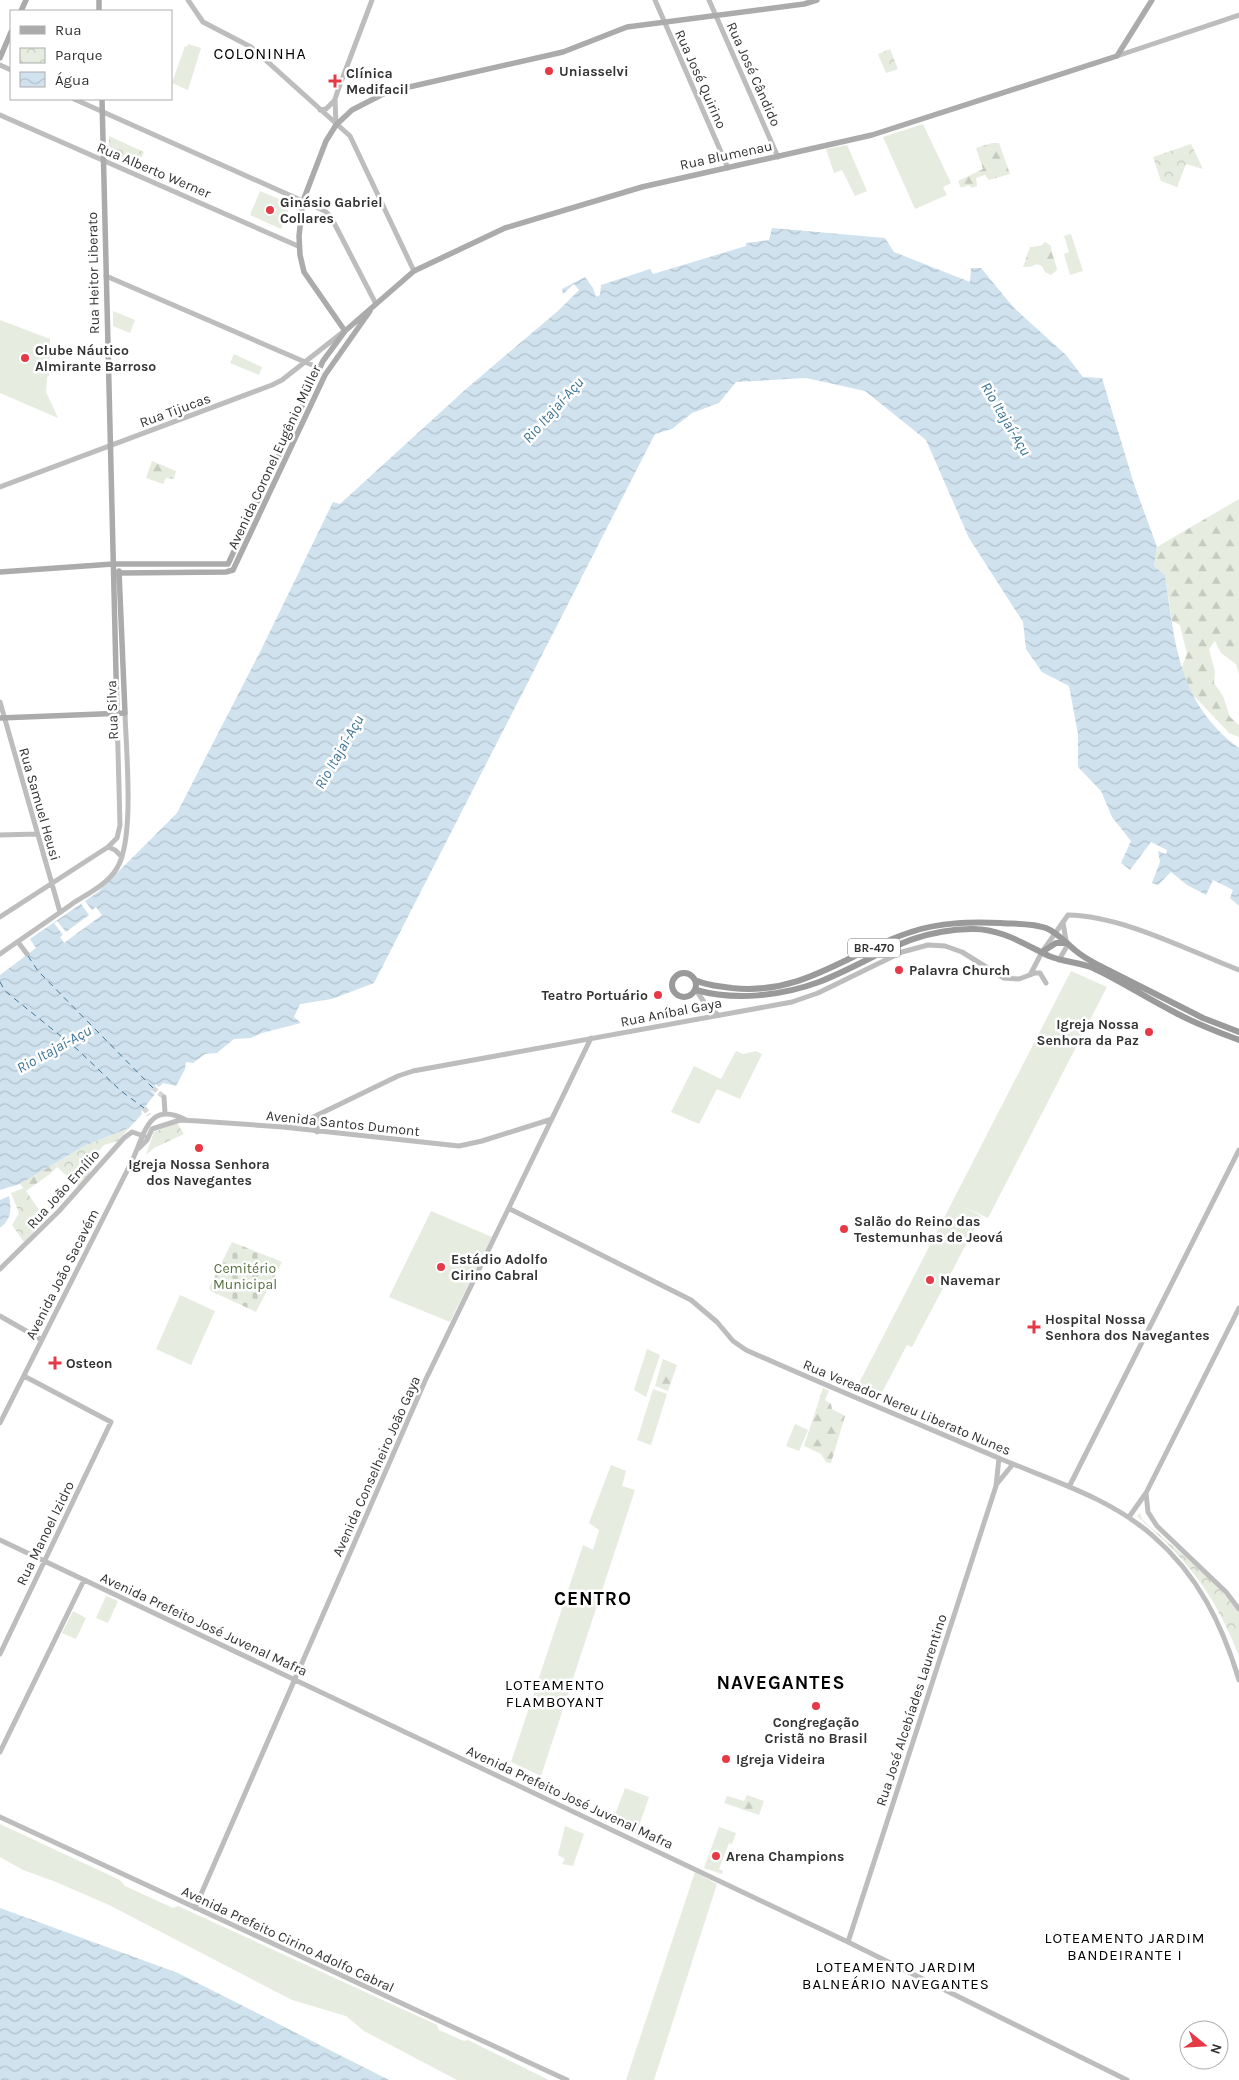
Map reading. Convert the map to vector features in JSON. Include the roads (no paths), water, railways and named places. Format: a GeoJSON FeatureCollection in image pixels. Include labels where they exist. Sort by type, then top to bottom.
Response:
{"type":"FeatureCollection","features":[{"type":"Feature","properties":{"kind":"highway","name":"BR-470"},"geometry":{"type":"LineString","coordinates":[[695,980],[710,985],[739,988],[782,986],[823,972],[897,937],[937,925],[962,923],[1041,926],[1055,933],[1082,956],[1203,1018],[1239,1032]]}},
{"type":"Feature","properties":{"kind":"highway","name":"BR-470"},"geometry":{"type":"LineString","coordinates":[[696,990],[707,993],[740,995],[763,995],[792,990],[834,975],[906,940],[940,932],[972,929],[990,930],[1059,960],[1094,969],[1177,1014],[1239,1040]]}},
{"type":"Feature","properties":{"kind":"highway"},"geometry":{"type":"LineString","coordinates":[[1042,952],[1056,943],[1067,942]]}},
{"type":"Feature","properties":{"kind":"highway"},"geometry":{"type":"LineString","coordinates":[[683,973],[691,975],[695,980],[696,990],[690,996],[682,998],[674,993],[672,985],[675,976],[683,973]]}},
{"type":"Feature","properties":{"kind":"main road"},"geometry":{"type":"LineString","coordinates":[[188,0],[203,22],[251,47],[350,136],[414,271]]}},
{"type":"Feature","properties":{"kind":"main road"},"geometry":{"type":"LineString","coordinates":[[336,125],[336,99],[372,0]]}},
{"type":"Feature","properties":{"kind":"main road","name":"Rua José Quirino"},"geometry":{"type":"LineString","coordinates":[[655,0],[728,168]]}},
{"type":"Feature","properties":{"kind":"main road","name":"Rua José Cândido"},"geometry":{"type":"LineString","coordinates":[[709,0],[778,157]]}},
{"type":"Feature","properties":{"kind":"main road"},"geometry":{"type":"LineString","coordinates":[[345,331],[307,278],[298,246],[303,201],[326,141],[336,125],[358,106],[387,92],[563,52],[626,27],[800,5],[817,0]]}},
{"type":"Feature","properties":{"kind":"main road"},"geometry":{"type":"LineString","coordinates":[[1117,56],[1152,0]]}},
{"type":"Feature","properties":{"kind":"main road","name":"Rua Blumenau"},"geometry":{"type":"LineString","coordinates":[[345,331],[414,271],[512,226],[634,189],[872,135],[1239,15]]}},
{"type":"Feature","properties":{"kind":"main road"},"geometry":{"type":"LineString","coordinates":[[0,58],[10,34]]}},
{"type":"Feature","properties":{"kind":"main road"},"geometry":{"type":"LineString","coordinates":[[1126,42],[1129,48],[1135,50]]}},
{"type":"Feature","properties":{"kind":"main road"},"geometry":{"type":"LineString","coordinates":[[320,110],[326,109],[336,99]]}},
{"type":"Feature","properties":{"kind":"main road"},"geometry":{"type":"LineString","coordinates":[[76,100],[325,211],[331,217],[376,304]]}},
{"type":"Feature","properties":{"kind":"main road","name":"Rua Heitor Liberato"},"geometry":{"type":"LineString","coordinates":[[102,100],[110,446]]}},
{"type":"Feature","properties":{"kind":"main road","name":"Rua Alberto Werner"},"geometry":{"type":"LineString","coordinates":[[0,115],[298,246]]}},
{"type":"Feature","properties":{"kind":"main road"},"geometry":{"type":"LineString","coordinates":[[106,276],[319,368]]}},
{"type":"Feature","properties":{"kind":"main road","name":"Avenida Coronel Eugênio Müller"},"geometry":{"type":"LineString","coordinates":[[120,573],[231,571],[236,566],[326,375],[376,304]]}},
{"type":"Feature","properties":{"kind":"main road","name":"Avenida Coronel Eugênio Müller"},"geometry":{"type":"LineString","coordinates":[[113,564],[223,566],[228,564],[319,368],[345,331]]}},
{"type":"Feature","properties":{"kind":"main road","name":"Rua Tijucas"},"geometry":{"type":"LineString","coordinates":[[0,487],[272,385],[345,331]]}},
{"type":"Feature","properties":{"kind":"main road","name":"Rua Silva"},"geometry":{"type":"LineString","coordinates":[[108,847],[117,838],[120,825],[110,446]]}},
{"type":"Feature","properties":{"kind":"main road"},"geometry":{"type":"LineString","coordinates":[[0,572],[113,564],[120,573]]}},
{"type":"Feature","properties":{"kind":"main road","name":"Rua Silva"},"geometry":{"type":"LineString","coordinates":[[120,573],[128,825],[122,857]]}},
{"type":"Feature","properties":{"kind":"main road","name":"Rua Samuel Heusi"},"geometry":{"type":"LineString","coordinates":[[0,702],[2,718],[60,912]]}},
{"type":"Feature","properties":{"kind":"main road"},"geometry":{"type":"LineString","coordinates":[[2,718],[125,713]]}},
{"type":"Feature","properties":{"kind":"main road"},"geometry":{"type":"LineString","coordinates":[[0,835],[37,834]]}},
{"type":"Feature","properties":{"kind":"main road"},"geometry":{"type":"LineString","coordinates":[[0,954],[110,877],[118,867],[122,857],[115,850],[108,847],[1,914]]}},
{"type":"Feature","properties":{"kind":"main road"},"geometry":{"type":"LineString","coordinates":[[1029,975],[1042,952],[1068,915],[1094,917],[1122,924],[1239,970]]}},
{"type":"Feature","properties":{"kind":"main road"},"geometry":{"type":"LineString","coordinates":[[1059,960],[1066,950],[1067,942],[1064,923]]}},
{"type":"Feature","properties":{"kind":"main road"},"geometry":{"type":"LineString","coordinates":[[18,942],[27,954]]}},
{"type":"Feature","properties":{"kind":"main road","name":"Rua Aníbal Gaya"},"geometry":{"type":"LineString","coordinates":[[283,1127],[303,1122],[398,1076],[413,1071],[792,1002],[812,996],[904,951],[928,944],[944,946],[962,952],[1004,978],[1016,979],[1029,975]]}},
{"type":"Feature","properties":{"kind":"main road"},"geometry":{"type":"LineString","coordinates":[[1029,975],[1040,973],[1046,983]]}},
{"type":"Feature","properties":{"kind":"main road"},"geometry":{"type":"LineString","coordinates":[[696,990],[704,1002],[718,1015]]}},
{"type":"Feature","properties":{"kind":"main road","name":"Avenida Conselheiro João Gaya"},"geometry":{"type":"LineString","coordinates":[[195,1908],[425,1381],[510,1209],[591,1038]]}},
{"type":"Feature","properties":{"kind":"main road"},"geometry":{"type":"LineString","coordinates":[[164,1097],[164,1113],[173,1113],[186,1120]]}},
{"type":"Feature","properties":{"kind":"main road","name":"Avenida João Sacavém"},"geometry":{"type":"LineString","coordinates":[[0,1423],[139,1148],[151,1117],[164,1113]]}},
{"type":"Feature","properties":{"kind":"main road"},"geometry":{"type":"LineString","coordinates":[[317,1132],[318,1115]]}},
{"type":"Feature","properties":{"kind":"main road","name":"Avenida Santos Dumont"},"geometry":{"type":"LineString","coordinates":[[139,1148],[156,1127],[180,1120],[283,1127],[458,1146],[482,1141],[552,1119]]}},
{"type":"Feature","properties":{"kind":"main road","name":"Rua João Emílio"},"geometry":{"type":"LineString","coordinates":[[0,1269],[59,1212],[124,1138],[132,1132],[144,1136]]}},
{"type":"Feature","properties":{"kind":"main road"},"geometry":{"type":"LineString","coordinates":[[1069,1487],[1239,1150]]}},
{"type":"Feature","properties":{"kind":"main road","name":"Rua Vereador Nereu Liberato Nunes"},"geometry":{"type":"LineString","coordinates":[[510,1209],[691,1300],[746,1350],[1069,1487],[1129,1517],[1168,1550],[1200,1589],[1223,1632],[1239,1680]]}},
{"type":"Feature","properties":{"kind":"main road"},"geometry":{"type":"LineString","coordinates":[[1129,1517],[1146,1493],[1239,1308]]}},
{"type":"Feature","properties":{"kind":"main road"},"geometry":{"type":"LineString","coordinates":[[0,1316],[42,1340]]}},
{"type":"Feature","properties":{"kind":"main road","name":"Rua Manoel Izidro"},"geometry":{"type":"LineString","coordinates":[[0,1654],[111,1422],[24,1376]]}},
{"type":"Feature","properties":{"kind":"main road","name":"Rua José Alcebíades Laurentino"},"geometry":{"type":"LineString","coordinates":[[848,1942],[996,1486],[999,1458]]}},
{"type":"Feature","properties":{"kind":"main road","name":"Rua José Alcebíades Laurentino"},"geometry":{"type":"LineString","coordinates":[[996,1486],[1014,1464]]}},
{"type":"Feature","properties":{"kind":"main road"},"geometry":{"type":"LineString","coordinates":[[1146,1493],[1148,1512],[1157,1526],[1226,1592],[1239,1609]]}},
{"type":"Feature","properties":{"kind":"main road","name":"Avenida Prefeito José Juvenal Mafra"},"geometry":{"type":"LineString","coordinates":[[0,1540],[848,1942],[1127,2080]]}},
{"type":"Feature","properties":{"kind":"main road"},"geometry":{"type":"LineString","coordinates":[[0,1752],[84,1580]]}},
{"type":"Feature","properties":{"kind":"main road","name":"Avenida Prefeito Cirino Adolfo Cabral"},"geometry":{"type":"LineString","coordinates":[[0,1817],[567,2080]]}},
{"type":"Feature","properties":{"kind":"water","name":"Rio Itajaí-Açu"},"geometry":{"type":"Polygon","coordinates":[[[772,228],[885,238],[894,252],[970,282],[971,268],[981,268],[1014,308],[1066,355],[1083,377],[1102,378],[1134,484],[1157,547],[1154,566],[1165,575],[1172,624],[1183,670],[1191,691],[1203,712],[1239,748],[1239,906],[1230,898],[1233,890],[1213,880],[1206,895],[1187,885],[1171,872],[1158,885],[1152,883],[1160,862],[1158,851],[1166,854],[1167,850],[1151,842],[1130,870],[1121,863],[1131,841],[1112,817],[1101,791],[1078,767],[1078,734],[1069,686],[1042,672],[1026,649],[1023,622],[969,538],[926,440],[865,391],[806,378],[736,382],[719,403],[692,413],[672,429],[655,434],[374,983],[332,999],[300,1004],[294,1017],[301,1023],[262,1033],[251,1038],[234,1039],[217,1053],[205,1054],[193,1063],[186,1062],[185,1069],[176,1086],[163,1083],[159,1087],[156,1084],[151,1091],[155,1094],[141,1112],[142,1114],[129,1128],[86,1145],[20,1184],[0,1190],[0,975],[36,948],[30,939],[98,892],[177,813],[261,650],[333,502],[340,504],[466,389],[559,310],[579,290],[574,284],[563,294],[562,289],[585,277],[593,288],[596,297],[600,295],[601,285],[650,269],[653,274],[746,246],[746,243],[769,240],[772,228]]]}},
{"type":"Feature","properties":{"kind":"water"},"geometry":{"type":"Polygon","coordinates":[[[9,1196],[10,1214],[4,1225],[0,1228],[0,1200],[9,1196]]]}},
{"type":"Feature","properties":{"kind":"water"},"geometry":{"type":"Polygon","coordinates":[[[0,1908],[178,1973],[389,2080],[0,2080],[0,1908]]]}},
{"type":"Feature","properties":{"kind":"tunnel"},"geometry":{"type":"LineString","coordinates":[[153,1088],[164,1097]]}},
{"type":"Feature","properties":{"kind":"tunnel"},"geometry":{"type":"LineString","coordinates":[[144,1108],[149,1115]]}},
{"type":"Feature","properties":{"kind":"place","name":"Uniasselvi"},"geometry":{"type":"Point","coordinates":[549,71]}},
{"type":"Feature","properties":{"kind":"place","name":"Clínica Medifacil"},"geometry":{"type":"Point","coordinates":[335,81]}},
{"type":"Feature","properties":{"kind":"place","name":"Ginásio Gabriel Collares"},"geometry":{"type":"Point","coordinates":[270,210]}},
{"type":"Feature","properties":{"kind":"place","name":"Clube Náutico Almirante Barroso"},"geometry":{"type":"Point","coordinates":[25,358]}},
{"type":"Feature","properties":{"kind":"place","name":"Palavra Church"},"geometry":{"type":"Point","coordinates":[899,970]}},
{"type":"Feature","properties":{"kind":"place","name":"Teatro Portuário"},"geometry":{"type":"Point","coordinates":[658,995]}},
{"type":"Feature","properties":{"kind":"place","name":"Igreja Nossa Senhora da Paz"},"geometry":{"type":"Point","coordinates":[1149,1032]}},
{"type":"Feature","properties":{"kind":"place","name":"Igreja Nossa Senhora dos Navegantes"},"geometry":{"type":"Point","coordinates":[199,1148]}},
{"type":"Feature","properties":{"kind":"place","name":"Salão do Reino das Testemunhas de Jeová"},"geometry":{"type":"Point","coordinates":[844,1229]}},
{"type":"Feature","properties":{"kind":"place","name":"Estádio Adolfo Cirino Cabral"},"geometry":{"type":"Point","coordinates":[441,1267]}},
{"type":"Feature","properties":{"kind":"place","name":"Navemar"},"geometry":{"type":"Point","coordinates":[930,1280]}},
{"type":"Feature","properties":{"kind":"place","name":"Hospital Nossa Senhora dos Navegantes"},"geometry":{"type":"Point","coordinates":[1034,1327]}},
{"type":"Feature","properties":{"kind":"place","name":"Osteon"},"geometry":{"type":"Point","coordinates":[55,1363]}},
{"type":"Feature","properties":{"kind":"place","name":"Congregação Cristã no Brasil"},"geometry":{"type":"Point","coordinates":[816,1706]}},
{"type":"Feature","properties":{"kind":"place","name":"Igreja Videira"},"geometry":{"type":"Point","coordinates":[726,1759]}},
{"type":"Feature","properties":{"kind":"place","name":"Arena Champions"},"geometry":{"type":"Point","coordinates":[716,1856]}},
{"type":"Feature","properties":{"kind":"district","name":"COLONINHA"},"geometry":{"type":"Point","coordinates":[260,53]}},
{"type":"Feature","properties":{"kind":"district","name":"CENTRO"},"geometry":{"type":"Point","coordinates":[593,1598]}},
{"type":"Feature","properties":{"kind":"district","name":"NAVEGANTES"},"geometry":{"type":"Point","coordinates":[781,1682]}},
{"type":"Feature","properties":{"kind":"district","name":"LOTEAMENTO FLAMBOYANT"},"geometry":{"type":"Point","coordinates":[555,1694]}},
{"type":"Feature","properties":{"kind":"district","name":"LOTEAMENTO JARDIM BANDEIRANTE I"},"geometry":{"type":"Point","coordinates":[1125,1946]}},
{"type":"Feature","properties":{"kind":"district","name":"LOTEAMENTO JARDIM BALNEÁRIO NAVEGANTES"},"geometry":{"type":"Point","coordinates":[896,1976]}},
{"type":"Feature","properties":{"kind":"park label","name":"Cemitério Municipal"},"geometry":{"type":"Point","coordinates":[245,1276]}}]}
